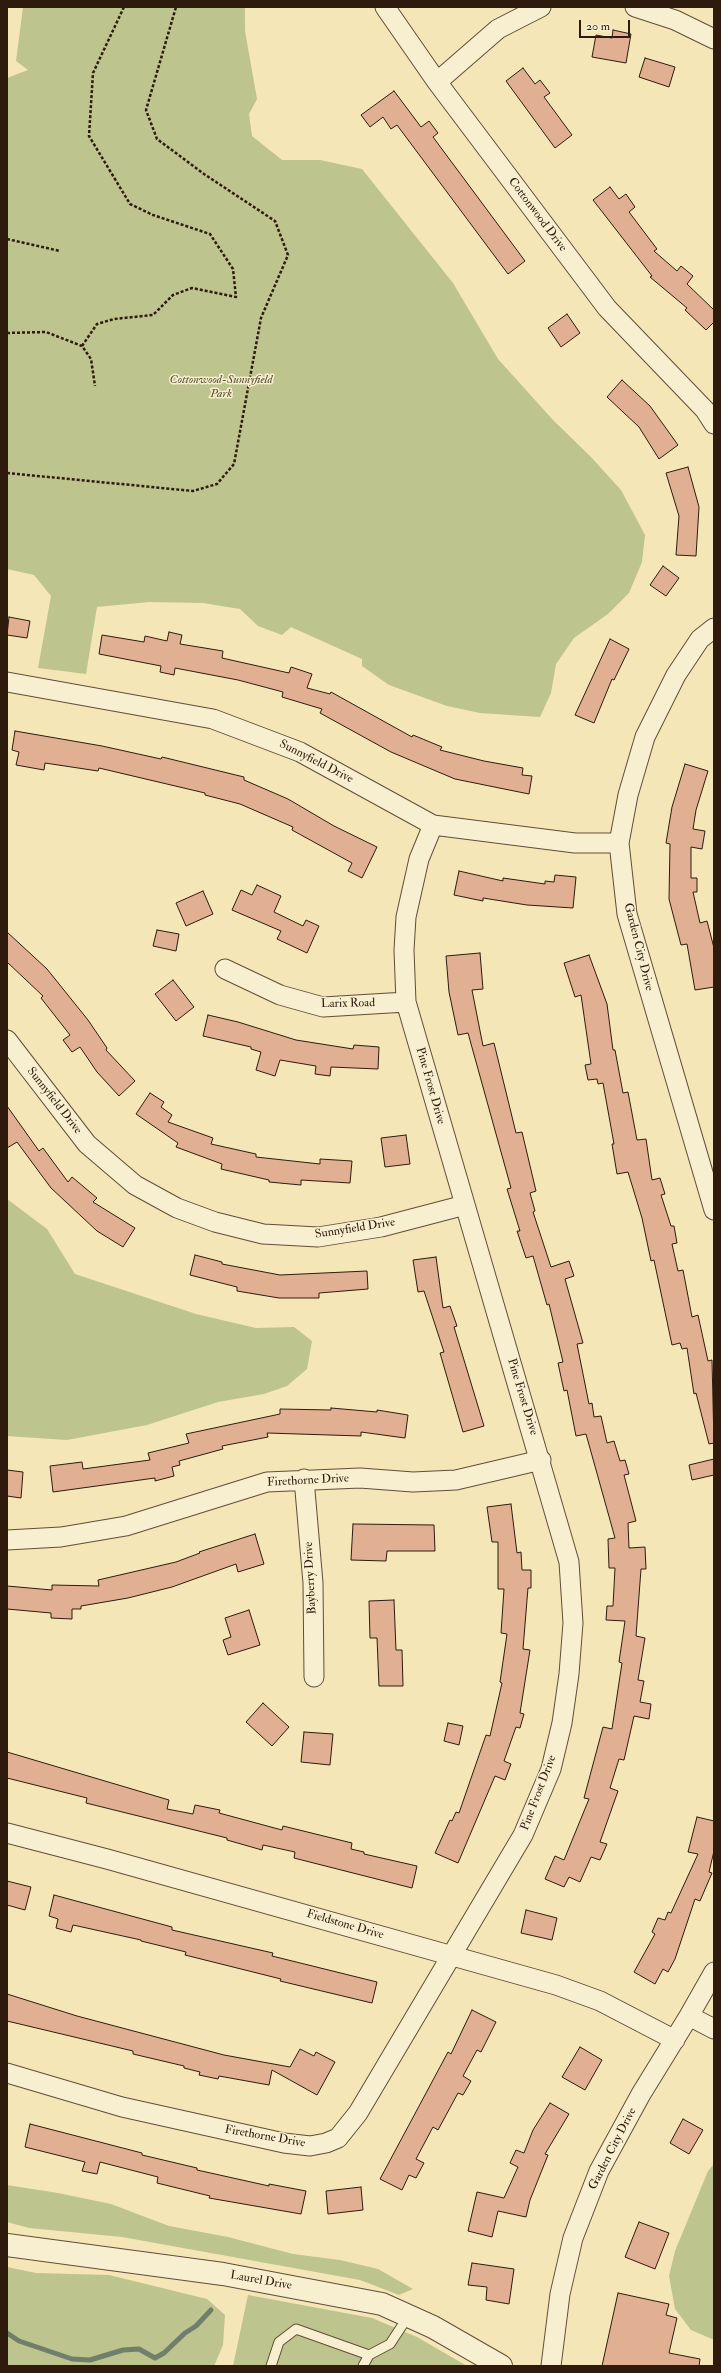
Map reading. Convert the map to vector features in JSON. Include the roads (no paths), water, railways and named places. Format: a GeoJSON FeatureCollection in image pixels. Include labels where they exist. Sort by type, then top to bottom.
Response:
{"type":"FeatureCollection","features":[{"type":"Feature","properties":{"kind":"street","name":"Cottonwood Drive"},"geometry":{"type":"LineString","coordinates":[[385,7],[437,82],[607,308],[711,412]]}},
{"type":"Feature","properties":{"kind":"street"},"geometry":{"type":"LineString","coordinates":[[437,82],[498,29],[541,7]]}},
{"type":"Feature","properties":{"kind":"street"},"geometry":{"type":"LineString","coordinates":[[635,7],[675,20],[714,40]]}},
{"type":"Feature","properties":{"kind":"street","name":"Garden City Drive"},"geometry":{"type":"LineString","coordinates":[[714,628],[700,638],[676,675],[645,737],[628,794],[620,843],[627,914],[714,1210]]}},
{"type":"Feature","properties":{"kind":"street","name":"Sunnyfield Drive"},"geometry":{"type":"LineString","coordinates":[[7,682],[213,719],[300,752],[433,825],[575,843],[620,843]]}},
{"type":"Feature","properties":{"kind":"street","name":"Pine Frost Drive"},"geometry":{"type":"LineString","coordinates":[[433,825],[419,859],[406,917],[404,950],[406,1002],[541,1460],[569,1562],[573,1623],[562,1723],[550,1769],[524,1835],[452,1955]]}},
{"type":"Feature","properties":{"kind":"street","name":"Larix Road"},"geometry":{"type":"LineString","coordinates":[[225,969],[280,995],[323,1007],[406,1002]]}},
{"type":"Feature","properties":{"kind":"street","name":"Sunnyfield Drive"},"geometry":{"type":"LineString","coordinates":[[7,1040],[87,1144],[135,1185],[177,1208],[207,1219],[263,1234],[318,1237],[381,1227],[465,1205]]}},
{"type":"Feature","properties":{"kind":"street","name":"Firethorne Drive"},"geometry":{"type":"LineString","coordinates":[[7,1540],[61,1537],[126,1526],[243,1488],[267,1482],[304,1479],[360,1478],[412,1482],[456,1480],[541,1460]]}},
{"type":"Feature","properties":{"kind":"street","name":"Bayberry Drive"},"geometry":{"type":"LineString","coordinates":[[304,1479],[313,1583],[314,1677]]}},
{"type":"Feature","properties":{"kind":"street","name":"Fieldstone Drive"},"geometry":{"type":"LineString","coordinates":[[7,1833],[556,1985],[600,2001],[675,2040]]}},
{"type":"Feature","properties":{"kind":"street","name":"Firethorne Drive"},"geometry":{"type":"LineString","coordinates":[[7,2073],[122,2107],[214,2128],[284,2143],[310,2146],[326,2143],[338,2138],[358,2113],[452,1955]]}},
{"type":"Feature","properties":{"kind":"street","name":"Garden City Drive"},"geometry":{"type":"LineString","coordinates":[[551,2366],[560,2294],[573,2238],[599,2171],[641,2094],[675,2040],[714,1972]]}},
{"type":"Feature","properties":{"kind":"street"},"geometry":{"type":"LineString","coordinates":[[689,2016],[714,2029]]}},
{"type":"Feature","properties":{"kind":"street","name":"Laurel Drive"},"geometry":{"type":"LineString","coordinates":[[7,2244],[223,2274],[349,2296],[382,2304],[408,2316],[501,2366]]}},
{"type":"Feature","properties":{"kind":"lane"},"geometry":{"type":"LineString","coordinates":[[363,2366],[369,2354],[390,2344],[408,2316]]}},
{"type":"Feature","properties":{"kind":"lane"},"geometry":{"type":"LineString","coordinates":[[271,2366],[279,2342],[296,2329],[369,2354]]}},
{"type":"Feature","properties":{"kind":"waterway"},"geometry":{"type":"LineString","coordinates":[[7,2333],[19,2341],[72,2359],[90,2360],[123,2350],[139,2349],[155,2358],[164,2353],[185,2333],[196,2326],[211,2310]]}},
{"type":"Feature","properties":{"kind":"park label","name":"Cottonwood-Sunnyfield Park"},"geometry":{"type":"Point","coordinates":[221,387]}}]}
